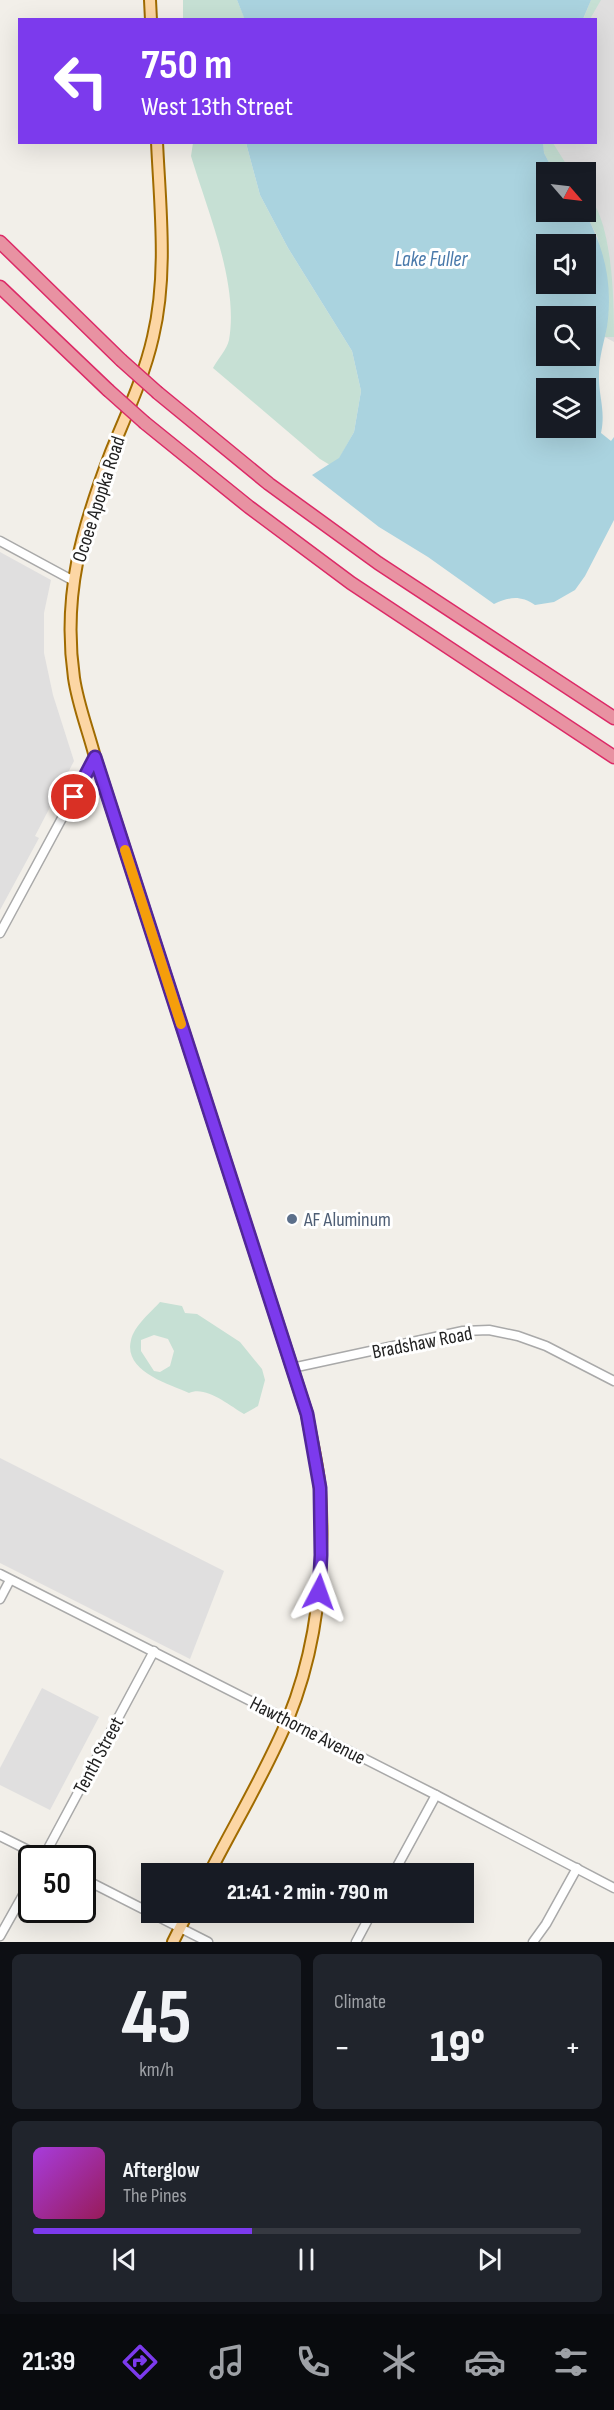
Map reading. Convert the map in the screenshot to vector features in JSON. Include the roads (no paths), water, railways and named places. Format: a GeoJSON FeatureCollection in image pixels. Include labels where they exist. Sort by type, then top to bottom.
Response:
{"type":"FeatureCollection","features":[{"type":"Feature","properties":{"kind":"highway"},"geometry":{"type":"LineString","coordinates":[[0,242],[121,360],[269,484],[378,563],[614,718]]}},
{"type":"Feature","properties":{"kind":"highway"},"geometry":{"type":"LineString","coordinates":[[0,287],[108,390],[249,507],[351,583],[614,757]]}},
{"type":"Feature","properties":{"kind":"main road"},"geometry":{"type":"LineString","coordinates":[[150,0],[151,18]]}},
{"type":"Feature","properties":{"kind":"main road","name":"Ocoee Apopka Road"},"geometry":{"type":"LineString","coordinates":[[157,144],[161,255],[158,312],[145,367],[86,521],[72,580],[71,639],[74,679],[95,757],[307,1414],[318,1479],[321,1555],[313,1634],[297,1694],[288,1719],[215,1863]]}},
{"type":"Feature","properties":{"kind":"main road"},"geometry":{"type":"LineString","coordinates":[[173,1942],[182,1923]]}},
{"type":"Feature","properties":{"kind":"street"},"geometry":{"type":"LineString","coordinates":[[0,541],[72,580]]}},
{"type":"Feature","properties":{"kind":"street"},"geometry":{"type":"LineString","coordinates":[[0,933],[95,757]]}},
{"type":"Feature","properties":{"kind":"street","name":"Bradshaw Road"},"geometry":{"type":"LineString","coordinates":[[292,1368],[463,1331],[489,1330],[546,1346],[614,1381]]}},
{"type":"Feature","properties":{"kind":"street","name":"Hawthorne Avenue"},"geometry":{"type":"LineString","coordinates":[[0,1574],[288,1719],[614,1888]]}},
{"type":"Feature","properties":{"kind":"street"},"geometry":{"type":"LineString","coordinates":[[0,1599],[10,1580]]}},
{"type":"Feature","properties":{"kind":"street","name":"Tenth Street"},"geometry":{"type":"LineString","coordinates":[[50,1845],[154,1652]]}},
{"type":"Feature","properties":{"kind":"street"},"geometry":{"type":"LineString","coordinates":[[399,1863],[436,1795]]}},
{"type":"Feature","properties":{"kind":"street"},"geometry":{"type":"LineString","coordinates":[[0,1836],[18,1845]]}},
{"type":"Feature","properties":{"kind":"street"},"geometry":{"type":"LineString","coordinates":[[533,1942],[546,1924],[577,1868]]}},
{"type":"Feature","properties":{"kind":"street"},"geometry":{"type":"LineString","coordinates":[[96,1885],[208,1942]]}},
{"type":"Feature","properties":{"kind":"street"},"geometry":{"type":"LineString","coordinates":[[0,1936],[18,1904]]}},
{"type":"Feature","properties":{"kind":"street"},"geometry":{"type":"LineString","coordinates":[[356,1942],[366,1923]]}},
{"type":"Feature","properties":{"kind":"water"},"geometry":{"type":"Polygon","coordinates":[[[237,0],[591,0],[583,18],[244,18],[237,0]]]}},
{"type":"Feature","properties":{"kind":"water","name":"Lake Fuller"},"geometry":{"type":"Polygon","coordinates":[[[246,144],[543,144],[544,153],[549,162],[536,162],[536,222],[590,222],[595,234],[536,234],[536,294],[596,294],[596,235],[608,282],[609,311],[599,381],[603,417],[601,433],[611,441],[614,437],[614,520],[585,576],[575,590],[554,602],[535,605],[515,598],[494,604],[428,557],[379,527],[312,475],[339,458],[354,432],[361,391],[352,351],[288,248],[260,195],[246,144]]]}},
{"type":"Feature","properties":{"kind":"place","name":"AF Aluminum"},"geometry":{"type":"Point","coordinates":[292,1219]}}]}
